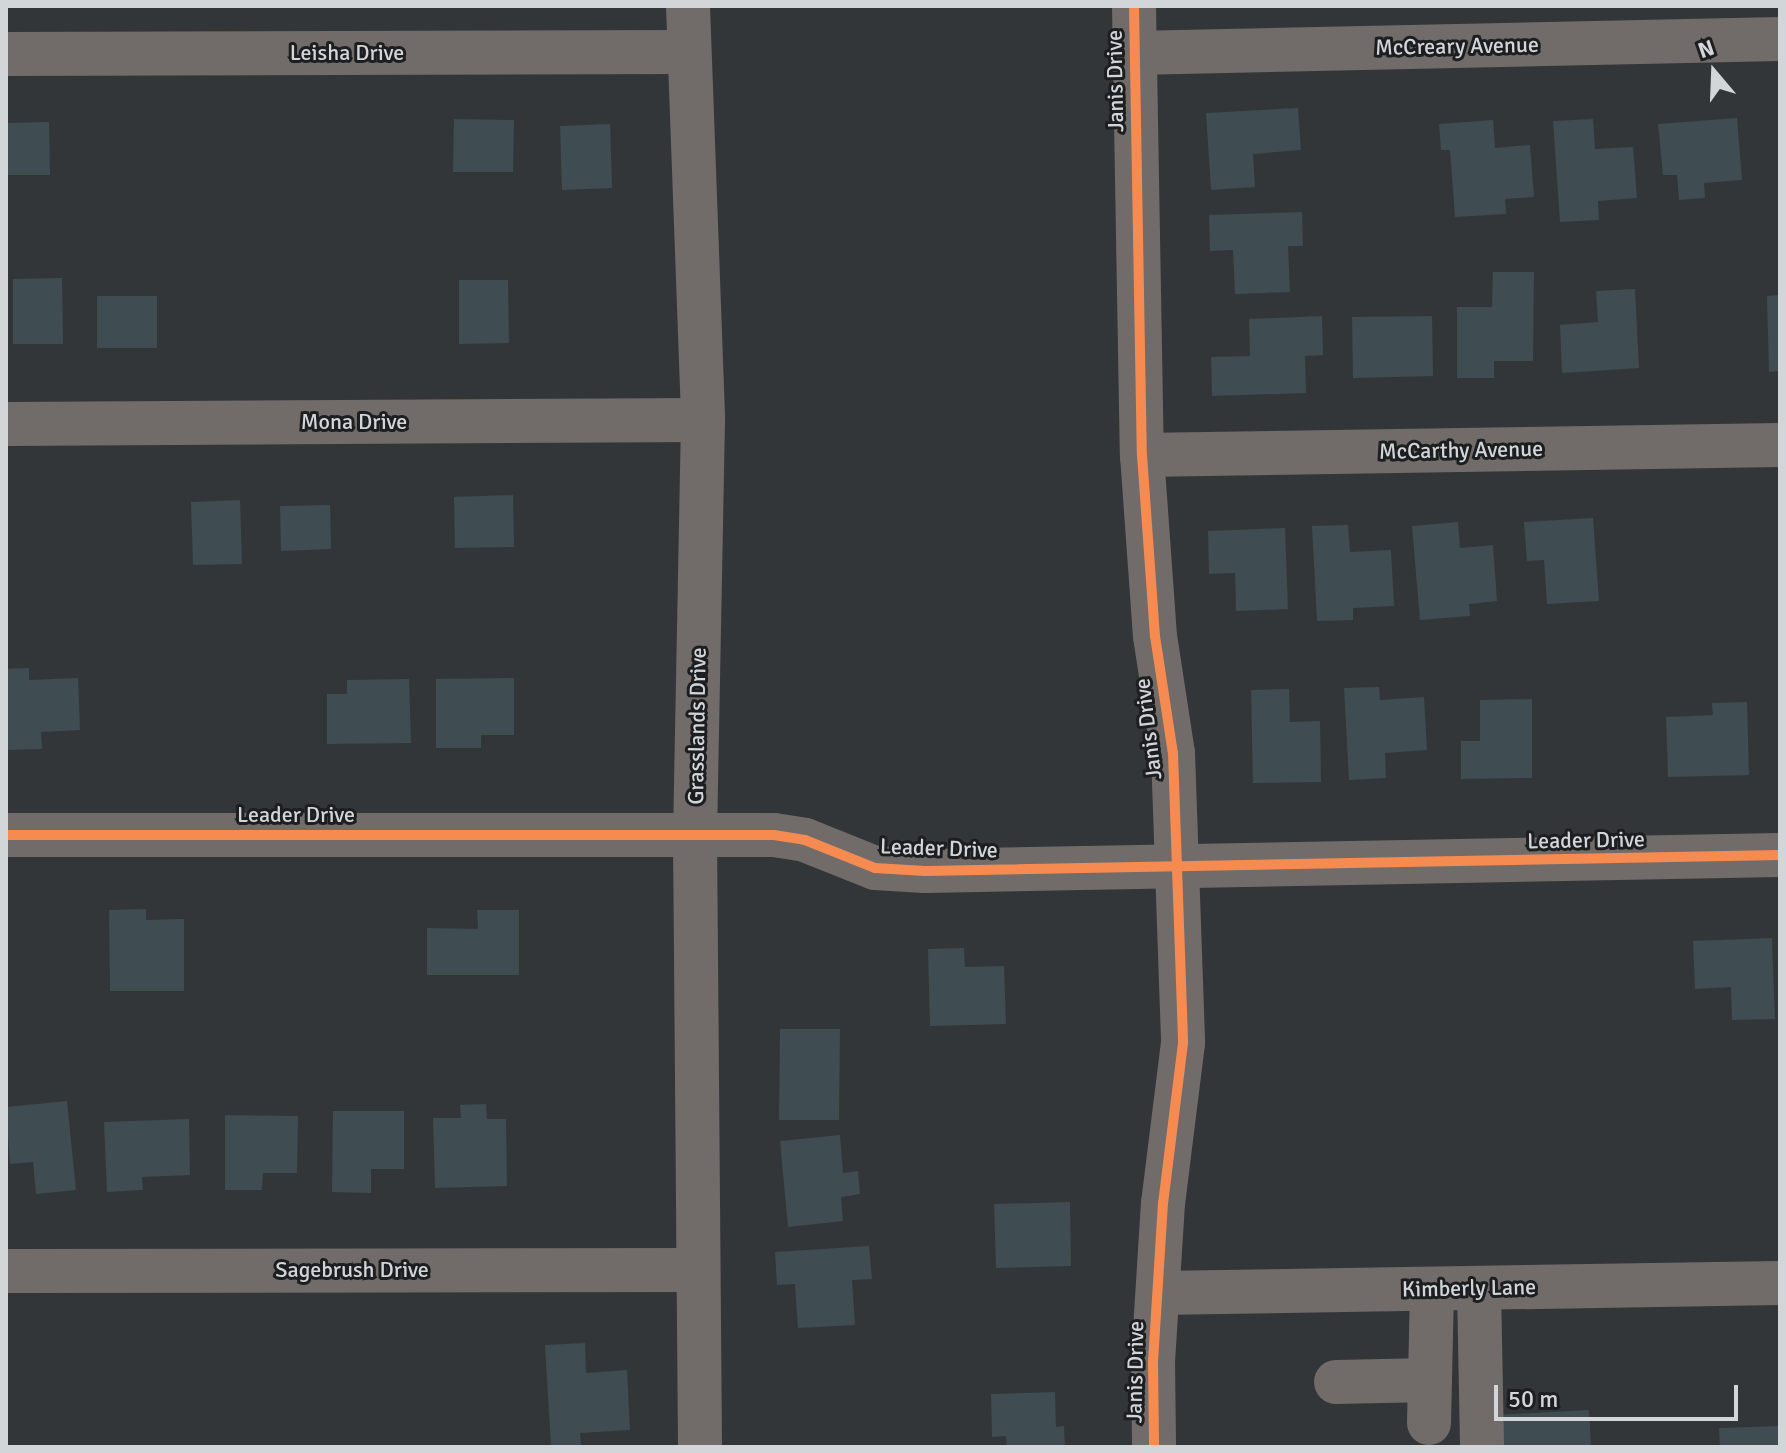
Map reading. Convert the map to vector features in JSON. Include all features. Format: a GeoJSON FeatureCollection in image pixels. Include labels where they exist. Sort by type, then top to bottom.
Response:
{"type":"FeatureCollection","features":[{"type":"Feature","properties":{"kind":"street","name":"Grasslands Drive"},"geometry":{"type":"LineString","coordinates":[[688,6],[703,420],[695,835],[700,1447]]}},
{"type":"Feature","properties":{"kind":"street","name":"Janis Drive"},"geometry":{"type":"LineString","coordinates":[[1134,6],[1142,455],[1155,636],[1173,753],[1183,1043],[1163,1203],[1153,1360],[1154,1447]]}},
{"type":"Feature","properties":{"kind":"street","name":"McCreary Avenue"},"geometry":{"type":"LineString","coordinates":[[1134,53],[1780,39]]}},
{"type":"Feature","properties":{"kind":"street","name":"Leisha Drive"},"geometry":{"type":"LineString","coordinates":[[6,54],[688,52]]}},
{"type":"Feature","properties":{"kind":"street","name":"Mona Drive"},"geometry":{"type":"LineString","coordinates":[[6,424],[703,420]]}},
{"type":"Feature","properties":{"kind":"street","name":"McCarthy Avenue"},"geometry":{"type":"LineString","coordinates":[[1142,455],[1780,445]]}},
{"type":"Feature","properties":{"kind":"street","name":"Leader Drive"},"geometry":{"type":"LineString","coordinates":[[6,835],[774,835],[805,840],[875,868],[925,871],[1179,869],[1780,855]]}},
{"type":"Feature","properties":{"kind":"street","name":"Sagebrush Drive"},"geometry":{"type":"LineString","coordinates":[[6,1271],[698,1270]]}},
{"type":"Feature","properties":{"kind":"street","name":"Kimberly Lane"},"geometry":{"type":"LineString","coordinates":[[1158,1293],[1780,1283]]}},
{"type":"Feature","properties":{"kind":"street"},"geometry":{"type":"LineString","coordinates":[[1479,1288],[1482,1447]]}},
{"type":"Feature","properties":{"kind":"street"},"geometry":{"type":"LineString","coordinates":[[1429,1423],[1432,1289]]}},
{"type":"Feature","properties":{"kind":"street"},"geometry":{"type":"LineString","coordinates":[[1336,1382],[1430,1380]]}},
{"type":"Feature","properties":{"kind":"building"},"geometry":{"type":"Polygon","coordinates":[[[1298,108],[1301,150],[1253,154],[1255,187],[1211,190],[1206,113],[1298,108]]]}},
{"type":"Feature","properties":{"kind":"building"},"geometry":{"type":"Polygon","coordinates":[[[1737,118],[1742,180],[1704,183],[1705,198],[1679,200],[1677,175],[1663,175],[1658,124],[1737,118]]]}},
{"type":"Feature","properties":{"kind":"building"},"geometry":{"type":"Polygon","coordinates":[[[454,119],[514,120],[513,172],[453,172],[454,119]]]}},
{"type":"Feature","properties":{"kind":"building"},"geometry":{"type":"Polygon","coordinates":[[[1593,119],[1595,149],[1633,147],[1637,198],[1598,201],[1599,220],[1560,222],[1553,121],[1593,119]]]}},
{"type":"Feature","properties":{"kind":"building"},"geometry":{"type":"Polygon","coordinates":[[[1493,120],[1495,148],[1530,145],[1534,197],[1505,199],[1506,214],[1455,217],[1450,150],[1441,150],[1439,124],[1493,120]]]}},
{"type":"Feature","properties":{"kind":"building"},"geometry":{"type":"Polygon","coordinates":[[[49,122],[50,175],[6,175],[6,123],[49,122]]]}},
{"type":"Feature","properties":{"kind":"building"},"geometry":{"type":"Polygon","coordinates":[[[610,124],[612,188],[562,190],[560,126],[610,124]]]}},
{"type":"Feature","properties":{"kind":"building"},"geometry":{"type":"Polygon","coordinates":[[[1302,212],[1303,246],[1288,246],[1290,292],[1235,294],[1233,250],[1210,251],[1209,215],[1302,212]]]}},
{"type":"Feature","properties":{"kind":"building"},"geometry":{"type":"Polygon","coordinates":[[[1493,272],[1534,272],[1533,361],[1494,361],[1494,378],[1457,378],[1457,307],[1492,307],[1493,272]]]}},
{"type":"Feature","properties":{"kind":"building"},"geometry":{"type":"Polygon","coordinates":[[[62,278],[63,344],[13,344],[13,279],[62,278]]]}},
{"type":"Feature","properties":{"kind":"building"},"geometry":{"type":"Polygon","coordinates":[[[459,280],[508,280],[509,343],[459,344],[459,280]]]}},
{"type":"Feature","properties":{"kind":"building"},"geometry":{"type":"Polygon","coordinates":[[[1635,289],[1639,368],[1562,373],[1560,325],[1598,322],[1596,291],[1635,289]]]}},
{"type":"Feature","properties":{"kind":"building"},"geometry":{"type":"Polygon","coordinates":[[[1780,295],[1780,371],[1769,372],[1767,296],[1780,295]]]}},
{"type":"Feature","properties":{"kind":"building"},"geometry":{"type":"Polygon","coordinates":[[[97,296],[157,296],[157,348],[97,348],[97,296]]]}},
{"type":"Feature","properties":{"kind":"building"},"geometry":{"type":"Polygon","coordinates":[[[1322,316],[1323,355],[1305,356],[1306,393],[1212,396],[1211,357],[1250,356],[1249,319],[1322,316]]]}},
{"type":"Feature","properties":{"kind":"building"},"geometry":{"type":"Polygon","coordinates":[[[1432,316],[1433,376],[1353,378],[1352,317],[1432,316]]]}},
{"type":"Feature","properties":{"kind":"building"},"geometry":{"type":"Polygon","coordinates":[[[513,495],[514,547],[455,548],[454,497],[513,495]]]}},
{"type":"Feature","properties":{"kind":"building"},"geometry":{"type":"Polygon","coordinates":[[[240,500],[242,564],[193,565],[191,502],[240,500]]]}},
{"type":"Feature","properties":{"kind":"building"},"geometry":{"type":"Polygon","coordinates":[[[330,505],[331,549],[281,551],[280,506],[330,505]]]}},
{"type":"Feature","properties":{"kind":"building"},"geometry":{"type":"Polygon","coordinates":[[[1593,518],[1599,601],[1547,604],[1544,560],[1527,561],[1524,522],[1593,518]]]}},
{"type":"Feature","properties":{"kind":"building"},"geometry":{"type":"Polygon","coordinates":[[[1458,522],[1460,548],[1493,545],[1497,601],[1469,604],[1470,616],[1420,620],[1412,526],[1458,522]]]}},
{"type":"Feature","properties":{"kind":"building"},"geometry":{"type":"Polygon","coordinates":[[[1348,525],[1350,552],[1391,550],[1394,606],[1353,608],[1353,620],[1317,621],[1312,526],[1348,525]]]}},
{"type":"Feature","properties":{"kind":"building"},"geometry":{"type":"Polygon","coordinates":[[[1285,528],[1288,609],[1236,611],[1235,573],[1209,574],[1208,531],[1285,528]]]}},
{"type":"Feature","properties":{"kind":"building"},"geometry":{"type":"Polygon","coordinates":[[[29,668],[29,680],[78,678],[80,730],[41,732],[42,749],[6,750],[6,669],[29,668]]]}},
{"type":"Feature","properties":{"kind":"building"},"geometry":{"type":"Polygon","coordinates":[[[514,678],[514,735],[481,735],[481,748],[436,748],[436,679],[514,678]]]}},
{"type":"Feature","properties":{"kind":"building"},"geometry":{"type":"Polygon","coordinates":[[[409,679],[411,743],[327,744],[327,694],[347,694],[347,680],[409,679]]]}},
{"type":"Feature","properties":{"kind":"building"},"geometry":{"type":"Polygon","coordinates":[[[1379,687],[1380,700],[1424,697],[1427,750],[1385,753],[1386,778],[1349,780],[1344,688],[1379,687]]]}},
{"type":"Feature","properties":{"kind":"building"},"geometry":{"type":"Polygon","coordinates":[[[1289,689],[1290,722],[1320,721],[1321,782],[1253,783],[1251,690],[1289,689]]]}},
{"type":"Feature","properties":{"kind":"building"},"geometry":{"type":"Polygon","coordinates":[[[1532,699],[1532,778],[1461,779],[1461,741],[1480,741],[1480,700],[1532,699]]]}},
{"type":"Feature","properties":{"kind":"building"},"geometry":{"type":"Polygon","coordinates":[[[1747,702],[1749,775],[1668,777],[1666,717],[1713,715],[1712,703],[1747,702]]]}},
{"type":"Feature","properties":{"kind":"building"},"geometry":{"type":"Polygon","coordinates":[[[146,909],[146,920],[184,919],[184,991],[110,991],[109,910],[146,909]]]}},
{"type":"Feature","properties":{"kind":"building"},"geometry":{"type":"Polygon","coordinates":[[[477,910],[519,910],[519,975],[427,975],[427,928],[478,929],[477,910]]]}},
{"type":"Feature","properties":{"kind":"building"},"geometry":{"type":"Polygon","coordinates":[[[1772,938],[1775,1019],[1732,1020],[1731,987],[1695,989],[1693,941],[1772,938]]]}},
{"type":"Feature","properties":{"kind":"building"},"geometry":{"type":"Polygon","coordinates":[[[964,948],[965,967],[1004,966],[1006,1024],[930,1026],[928,949],[964,948]]]}},
{"type":"Feature","properties":{"kind":"building"},"geometry":{"type":"Polygon","coordinates":[[[780,1029],[840,1029],[839,1120],[779,1120],[780,1029]]]}},
{"type":"Feature","properties":{"kind":"building"},"geometry":{"type":"Polygon","coordinates":[[[67,1101],[76,1190],[36,1194],[33,1162],[10,1164],[6,1107],[67,1101]]]}},
{"type":"Feature","properties":{"kind":"building"},"geometry":{"type":"Polygon","coordinates":[[[486,1104],[487,1119],[506,1119],[507,1186],[435,1188],[433,1118],[461,1118],[460,1105],[486,1104]]]}},
{"type":"Feature","properties":{"kind":"building"},"geometry":{"type":"Polygon","coordinates":[[[333,1111],[404,1111],[404,1169],[371,1169],[371,1193],[332,1192],[333,1111]]]}},
{"type":"Feature","properties":{"kind":"building"},"geometry":{"type":"Polygon","coordinates":[[[225,1115],[298,1116],[297,1173],[263,1173],[262,1190],[225,1190],[225,1115]]]}},
{"type":"Feature","properties":{"kind":"building"},"geometry":{"type":"Polygon","coordinates":[[[189,1119],[190,1175],[142,1177],[143,1190],[107,1192],[104,1122],[189,1119]]]}},
{"type":"Feature","properties":{"kind":"building"},"geometry":{"type":"Polygon","coordinates":[[[840,1135],[843,1173],[858,1171],[860,1194],[841,1197],[843,1221],[788,1227],[780,1141],[840,1135]]]}},
{"type":"Feature","properties":{"kind":"building"},"geometry":{"type":"Polygon","coordinates":[[[1070,1202],[1071,1266],[996,1268],[994,1204],[1070,1202]]]}},
{"type":"Feature","properties":{"kind":"building"},"geometry":{"type":"Polygon","coordinates":[[[869,1246],[872,1279],[852,1280],[855,1325],[798,1328],[795,1284],[777,1285],[775,1252],[869,1246]]]}},
{"type":"Feature","properties":{"kind":"building"},"geometry":{"type":"Polygon","coordinates":[[[585,1343],[586,1373],[627,1370],[630,1430],[580,1433],[581,1445],[551,1446],[545,1345],[585,1343]]]}},
{"type":"Feature","properties":{"kind":"building"},"geometry":{"type":"Polygon","coordinates":[[[1055,1392],[1056,1427],[1064,1426],[1065,1447],[1007,1447],[1006,1436],[992,1437],[991,1394],[1055,1392]]]}},
{"type":"Feature","properties":{"kind":"building"},"geometry":{"type":"Polygon","coordinates":[[[1589,1410],[1591,1447],[1496,1447],[1494,1415],[1589,1410]]]}},
{"type":"Feature","properties":{"kind":"building"},"geometry":{"type":"Polygon","coordinates":[[[1780,1426],[1780,1447],[1720,1447],[1719,1428],[1780,1426]]]}},
{"type":"Feature","properties":{"kind":"cycle path"},"geometry":{"type":"LineString","coordinates":[[1134,6],[1142,455],[1155,636],[1173,753],[1183,1043],[1163,1203],[1153,1360],[1154,1447]]}},
{"type":"Feature","properties":{"kind":"cycle path"},"geometry":{"type":"LineString","coordinates":[[6,835],[774,835],[805,840],[875,868],[925,871],[1780,855]]}}]}
